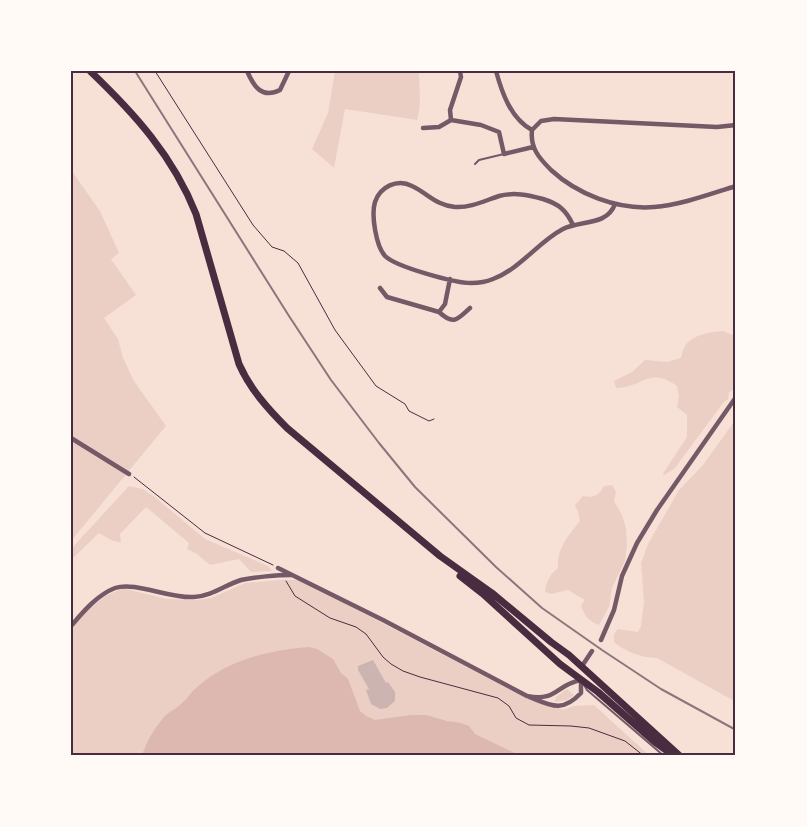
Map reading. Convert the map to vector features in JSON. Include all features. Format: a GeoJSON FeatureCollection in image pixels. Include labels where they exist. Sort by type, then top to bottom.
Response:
{"type":"FeatureCollection","features":[{"type":"Feature","properties":{"kind":"main road"},"geometry":{"type":"LineString","coordinates":[[90,71],[126,106],[144,127],[186,190],[196,214],[239,364],[255,393],[287,428],[440,556],[492,593],[582,666],[680,756]]}},
{"type":"Feature","properties":{"kind":"main road"},"geometry":{"type":"LineString","coordinates":[[440,556],[451,569],[561,665],[598,692],[656,743],[674,756]]}},
{"type":"Feature","properties":{"kind":"main road"},"geometry":{"type":"LineString","coordinates":[[500,610],[523,624],[566,659],[582,666]]}},
{"type":"Feature","properties":{"kind":"main road"},"geometry":{"type":"LineString","coordinates":[[581,680],[582,666]]}},
{"type":"Feature","properties":{"kind":"main road"},"geometry":{"type":"LineString","coordinates":[[581,680],[592,682],[611,693]]}},
{"type":"Feature","properties":{"kind":"street"},"geometry":{"type":"LineString","coordinates":[[247,71],[252,81],[262,92],[273,93],[280,90],[289,71]]}},
{"type":"Feature","properties":{"kind":"street"},"geometry":{"type":"LineString","coordinates":[[452,120],[450,110],[460,71]]}},
{"type":"Feature","properties":{"kind":"street"},"geometry":{"type":"LineString","coordinates":[[496,71],[515,116],[521,123],[532,130]]}},
{"type":"Feature","properties":{"kind":"street"},"geometry":{"type":"LineString","coordinates":[[736,125],[717,126],[554,118],[541,121],[532,130],[532,147],[544,163],[559,177],[585,193],[615,204],[641,208],[669,206],[736,186]]}},
{"type":"Feature","properties":{"kind":"street"},"geometry":{"type":"LineString","coordinates":[[423,128],[439,127],[452,120],[481,125],[499,132],[504,154],[532,147]]}},
{"type":"Feature","properties":{"kind":"street"},"geometry":{"type":"LineString","coordinates":[[573,225],[561,207],[556,203],[530,195],[506,195],[473,205],[456,207],[434,201],[407,184],[397,183],[379,193],[374,208],[377,239],[384,254],[397,264],[450,279],[472,283],[488,281],[508,272],[544,241],[573,225],[604,217],[612,210],[615,204]]}},
{"type":"Feature","properties":{"kind":"street"},"geometry":{"type":"LineString","coordinates":[[440,312],[445,304],[450,279]]}},
{"type":"Feature","properties":{"kind":"street"},"geometry":{"type":"LineString","coordinates":[[380,288],[387,297],[440,312],[446,318],[452,320],[457,320],[470,308]]}},
{"type":"Feature","properties":{"kind":"street"},"geometry":{"type":"LineString","coordinates":[[601,640],[614,610],[622,576],[638,543],[657,510],[736,397]]}},
{"type":"Feature","properties":{"kind":"street"},"geometry":{"type":"LineString","coordinates":[[71,438],[129,474]]}},
{"type":"Feature","properties":{"kind":"street"},"geometry":{"type":"LineString","coordinates":[[278,568],[383,620],[528,696],[556,706],[564,706],[581,693],[581,680],[570,682],[550,697],[528,696]]}},
{"type":"Feature","properties":{"kind":"street"},"geometry":{"type":"LineString","coordinates":[[71,626],[106,592],[116,588],[128,586],[154,592],[194,597],[210,594],[242,580],[293,575]]}},
{"type":"Feature","properties":{"kind":"street"},"geometry":{"type":"LineString","coordinates":[[582,666],[592,651]]}},
{"type":"Feature","properties":{"kind":"lane"},"geometry":{"type":"LineString","coordinates":[[475,164],[479,160],[504,154]]}},
{"type":"Feature","properties":{"kind":"lane"},"geometry":{"type":"LineString","coordinates":[[581,680],[587,690],[664,756]]}},
{"type":"Feature","properties":{"kind":"path"},"geometry":{"type":"LineString","coordinates":[[155,71],[253,224],[272,247],[284,250],[298,263],[334,330],[376,386],[405,404],[409,410],[429,421],[434,419]]}},
{"type":"Feature","properties":{"kind":"path"},"geometry":{"type":"LineString","coordinates":[[129,474],[205,533],[278,568]]}},
{"type":"Feature","properties":{"kind":"path"},"geometry":{"type":"LineString","coordinates":[[283,575],[295,596],[330,618],[356,627],[366,634],[391,664],[403,671],[498,698],[509,706],[516,718],[529,726],[589,728],[625,741],[644,756]]}},
{"type":"Feature","properties":{"kind":"shaded area"},"geometry":{"type":"Polygon","coordinates":[[[335,71],[419,71],[420,102],[417,120],[345,109],[334,168],[312,149],[328,113],[335,71]]]}},
{"type":"Feature","properties":{"kind":"shaded area"},"geometry":{"type":"Polygon","coordinates":[[[71,170],[100,211],[119,253],[111,259],[136,295],[104,318],[118,339],[123,358],[134,381],[166,426],[71,541],[71,170]]]}},
{"type":"Feature","properties":{"kind":"shaded area"},"geometry":{"type":"Polygon","coordinates":[[[723,331],[736,336],[736,388],[729,392],[728,399],[723,403],[675,468],[663,476],[687,437],[687,415],[677,407],[679,397],[677,386],[667,380],[652,378],[633,385],[616,388],[614,381],[632,372],[645,360],[667,362],[681,358],[685,346],[697,336],[723,331]]]}},
{"type":"Feature","properties":{"kind":"shaded area"},"geometry":{"type":"Polygon","coordinates":[[[736,419],[736,702],[657,658],[640,656],[623,649],[614,642],[614,634],[618,629],[638,632],[641,626],[644,602],[641,563],[648,544],[679,490],[703,465],[736,419]]]}},
{"type":"Feature","properties":{"kind":"shaded area"},"geometry":{"type":"Polygon","coordinates":[[[612,485],[616,492],[614,501],[622,515],[626,528],[627,545],[625,561],[612,588],[609,607],[599,625],[589,620],[584,613],[581,606],[585,600],[568,590],[551,594],[545,592],[549,578],[558,568],[561,548],[580,521],[575,505],[583,496],[596,496],[604,486],[612,485]]]}},
{"type":"Feature","properties":{"kind":"shaded area"},"geometry":{"type":"Polygon","coordinates":[[[129,486],[143,489],[156,498],[205,539],[268,566],[272,571],[251,572],[239,559],[210,565],[197,554],[187,549],[189,543],[146,507],[120,534],[121,543],[99,533],[71,560],[71,549],[129,486]]]}},
{"type":"Feature","properties":{"kind":"shaded area"},"geometry":{"type":"Polygon","coordinates":[[[300,580],[516,693],[546,702],[563,710],[574,706],[594,705],[650,756],[71,756],[71,629],[87,611],[105,596],[121,589],[167,599],[196,600],[211,598],[245,583],[300,580]]]}},
{"type":"Feature","properties":{"kind":"shaded area"},"geometry":{"type":"Polygon","coordinates":[[[309,647],[317,649],[333,659],[341,673],[348,679],[360,711],[366,716],[375,720],[426,715],[461,723],[469,726],[475,734],[521,756],[142,756],[148,740],[161,720],[208,678],[249,658],[294,648],[309,647]]]}},
{"type":"Feature","properties":{"kind":"shaded area"},"geometry":{"type":"Polygon","coordinates":[[[567,689],[574,695],[567,700],[554,702],[556,697],[567,689]]]}},
{"type":"Feature","properties":{"kind":"building"},"geometry":{"type":"Polygon","coordinates":[[[373,660],[386,683],[388,682],[395,692],[395,701],[387,708],[380,709],[371,704],[366,690],[369,689],[358,670],[358,666],[373,660]]]}},
{"type":"Feature","properties":{"kind":"railway"},"geometry":{"type":"LineString","coordinates":[[135,71],[331,380],[415,487],[496,567],[542,608],[661,689],[736,730]]}}]}
